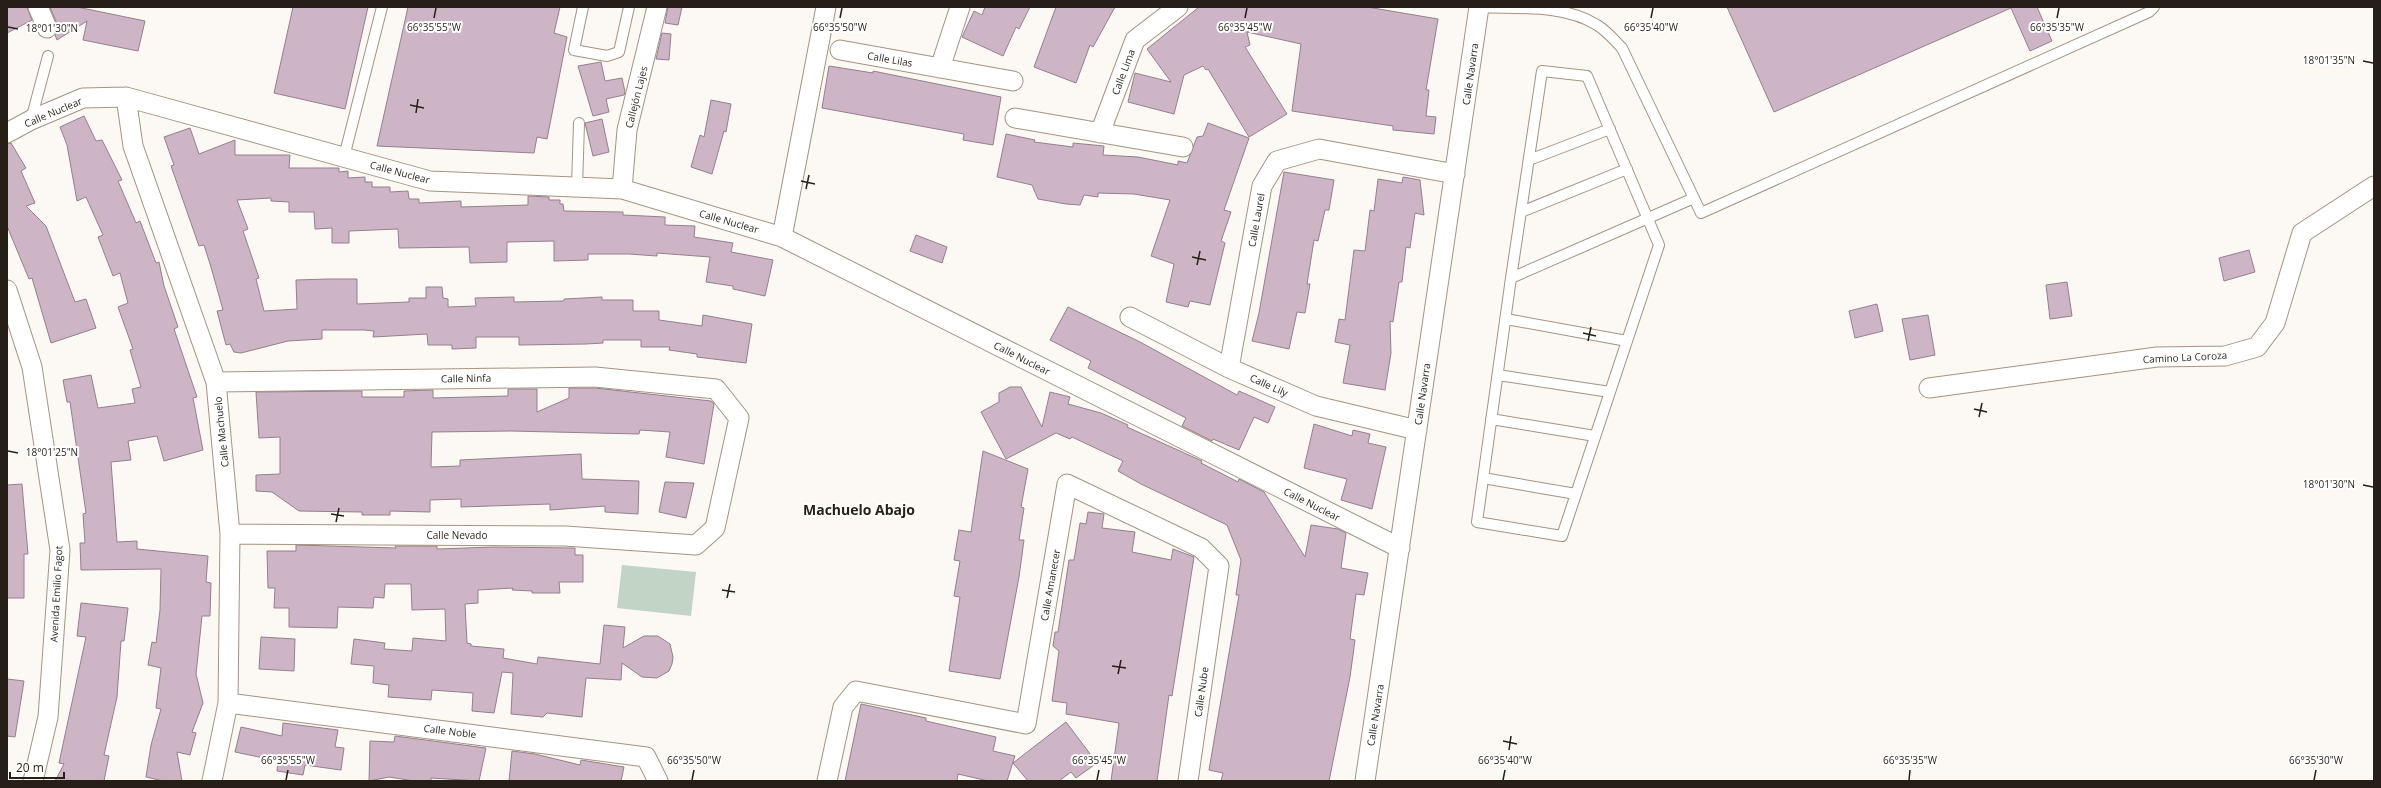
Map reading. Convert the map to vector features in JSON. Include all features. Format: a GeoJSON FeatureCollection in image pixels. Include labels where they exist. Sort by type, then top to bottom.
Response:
{"type":"FeatureCollection","features":[{"type":"Feature","properties":{"kind":"street"},"geometry":{"type":"LineString","coordinates":[[38,7],[47,28]]}},
{"type":"Feature","properties":{"kind":"street","name":"Callejón Lajes"},"geometry":{"type":"LineString","coordinates":[[622,189],[627,130],[657,7]]}},
{"type":"Feature","properties":{"kind":"street"},"geometry":{"type":"LineString","coordinates":[[782,236],[826,7]]}},
{"type":"Feature","properties":{"kind":"street"},"geometry":{"type":"LineString","coordinates":[[940,68],[960,7]]}},
{"type":"Feature","properties":{"kind":"street","name":"Calle Lima"},"geometry":{"type":"LineString","coordinates":[[1100,133],[1135,40],[1178,7]]}},
{"type":"Feature","properties":{"kind":"street","name":"Calle Navarra"},"geometry":{"type":"LineString","coordinates":[[1364,781],[1400,548],[1479,7]]}},
{"type":"Feature","properties":{"kind":"street","name":"Calle Lilas"},"geometry":{"type":"LineString","coordinates":[[840,50],[1013,81]]}},
{"type":"Feature","properties":{"kind":"street","name":"Calle Nuclear"},"geometry":{"type":"LineString","coordinates":[[7,133],[31,120],[83,98],[126,97],[430,181],[622,189],[782,236],[1400,548]]}},
{"type":"Feature","properties":{"kind":"street","name":"Calle Machuelo"},"geometry":{"type":"LineString","coordinates":[[126,97],[133,146],[216,382],[230,534],[228,703],[212,781]]}},
{"type":"Feature","properties":{"kind":"street"},"geometry":{"type":"LineString","coordinates":[[1015,118],[1183,148]]}},
{"type":"Feature","properties":{"kind":"street","name":"Calle Laurel"},"geometry":{"type":"LineString","coordinates":[[1229,368],[1262,186],[1277,161],[1319,149],[1455,174]]}},
{"type":"Feature","properties":{"kind":"street","name":"Camino La Coroza"},"geometry":{"type":"LineString","coordinates":[[1929,388],[2157,357],[2225,356],[2257,347],[2275,323],[2302,233],[2374,186]]}},
{"type":"Feature","properties":{"kind":"street","name":"Avenida Emilio Fagot"},"geometry":{"type":"LineString","coordinates":[[7,290],[32,367],[60,550],[48,716],[33,781]]}},
{"type":"Feature","properties":{"kind":"street","name":"Calle Lily"},"geometry":{"type":"LineString","coordinates":[[1130,317],[1229,368],[1316,406],[1417,430]]}},
{"type":"Feature","properties":{"kind":"street","name":"Calle Ninfa"},"geometry":{"type":"LineString","coordinates":[[216,382],[595,377],[716,389]]}},
{"type":"Feature","properties":{"kind":"street","name":"Calle Nevado"},"geometry":{"type":"LineString","coordinates":[[230,534],[565,536],[696,545],[715,528],[739,418],[716,389]]}},
{"type":"Feature","properties":{"kind":"street","name":"Calle Amanecer"},"geometry":{"type":"LineString","coordinates":[[827,781],[843,707],[856,691],[1026,724],[1067,484],[1201,548],[1219,566],[1214,602]]}},
{"type":"Feature","properties":{"kind":"street","name":"Calle Nube"},"geometry":{"type":"LineString","coordinates":[[1188,781],[1214,602]]}},
{"type":"Feature","properties":{"kind":"street","name":"Calle Noble"},"geometry":{"type":"LineString","coordinates":[[228,703],[646,757],[658,781]]}},
{"type":"Feature","properties":{"kind":"lane"},"geometry":{"type":"LineString","coordinates":[[344,157],[382,7]]}},
{"type":"Feature","properties":{"kind":"lane"},"geometry":{"type":"LineString","coordinates":[[583,7],[574,50],[607,56],[619,52],[629,7]]}},
{"type":"Feature","properties":{"kind":"lane"},"geometry":{"type":"LineString","coordinates":[[1479,7],[1547,10],[1581,18],[1597,24],[1607,32],[1622,48],[1701,213],[2149,12],[2154,7]]}},
{"type":"Feature","properties":{"kind":"lane"},"geometry":{"type":"LineString","coordinates":[[31,120],[48,56]]}},
{"type":"Feature","properties":{"kind":"lane"},"geometry":{"type":"LineString","coordinates":[[1542,71],[1587,76],[1610,129],[1659,245],[1562,536],[1477,522],[1542,71]]}},
{"type":"Feature","properties":{"kind":"lane"},"geometry":{"type":"LineString","coordinates":[[577,187],[579,123]]}},
{"type":"Feature","properties":{"kind":"lane"},"geometry":{"type":"LineString","coordinates":[[1529,160],[1610,129]]}},
{"type":"Feature","properties":{"kind":"lane"},"geometry":{"type":"LineString","coordinates":[[1521,212],[1627,168]]}},
{"type":"Feature","properties":{"kind":"lane"},"geometry":{"type":"LineString","coordinates":[[1511,278],[1694,198]]}},
{"type":"Feature","properties":{"kind":"lane"},"geometry":{"type":"LineString","coordinates":[[1506,319],[1627,341]]}},
{"type":"Feature","properties":{"kind":"lane"},"geometry":{"type":"LineString","coordinates":[[1498,375],[1610,392]]}},
{"type":"Feature","properties":{"kind":"lane"},"geometry":{"type":"LineString","coordinates":[[1491,419],[1595,436]]}},
{"type":"Feature","properties":{"kind":"lane"},"geometry":{"type":"LineString","coordinates":[[1483,478],[1576,494]]}},
{"type":"Feature","properties":{"kind":"green space"},"geometry":{"type":"Polygon","coordinates":[[[622,565],[696,572],[691,616],[617,608],[622,565]]]}},
{"type":"Feature","properties":{"kind":"building"},"geometry":{"type":"Polygon","coordinates":[[[7,7],[27,7],[32,20],[7,33],[7,7]]]}},
{"type":"Feature","properties":{"kind":"building"},"geometry":{"type":"Polygon","coordinates":[[[50,7],[77,7],[145,21],[138,51],[83,40],[87,21],[57,40],[55,35],[57,24],[50,7]]]}},
{"type":"Feature","properties":{"kind":"building"},"geometry":{"type":"Polygon","coordinates":[[[293,7],[368,7],[345,109],[274,93],[293,7]]]}},
{"type":"Feature","properties":{"kind":"building"},"geometry":{"type":"Polygon","coordinates":[[[408,7],[560,7],[554,33],[567,37],[547,139],[537,137],[534,153],[377,146],[408,7]]]}},
{"type":"Feature","properties":{"kind":"building"},"geometry":{"type":"Polygon","coordinates":[[[668,7],[682,7],[678,25],[665,23],[668,7]]]}},
{"type":"Feature","properties":{"kind":"building"},"geometry":{"type":"Polygon","coordinates":[[[985,7],[1030,7],[1019,29],[1016,27],[1003,56],[962,37],[974,11],[982,15],[985,7]]]}},
{"type":"Feature","properties":{"kind":"building"},"geometry":{"type":"Polygon","coordinates":[[[1056,7],[1115,7],[1093,47],[1090,45],[1076,83],[1034,67],[1056,7]]]}},
{"type":"Feature","properties":{"kind":"building"},"geometry":{"type":"Polygon","coordinates":[[[1199,7],[1367,7],[1438,19],[1426,90],[1429,90],[1426,116],[1436,117],[1434,134],[1393,130],[1393,126],[1292,111],[1301,44],[1247,32],[1250,45],[1245,47],[1287,114],[1249,137],[1208,69],[1206,70],[1203,66],[1184,75],[1174,114],[1128,102],[1135,73],[1171,82],[1147,49],[1199,7]]]}},
{"type":"Feature","properties":{"kind":"building"},"geometry":{"type":"Polygon","coordinates":[[[1727,7],[2037,7],[2052,41],[2030,51],[2011,8],[1774,112],[1727,7]]]}},
{"type":"Feature","properties":{"kind":"building"},"geometry":{"type":"Polygon","coordinates":[[[662,33],[671,34],[669,60],[656,59],[662,33]]]}},
{"type":"Feature","properties":{"kind":"building"},"geometry":{"type":"Polygon","coordinates":[[[601,62],[605,81],[622,78],[625,92],[624,95],[606,99],[609,112],[593,116],[578,66],[601,62]]]}},
{"type":"Feature","properties":{"kind":"building"},"geometry":{"type":"Polygon","coordinates":[[[829,66],[873,73],[873,71],[1001,97],[993,145],[963,140],[964,134],[822,108],[829,66]]]}},
{"type":"Feature","properties":{"kind":"building"},"geometry":{"type":"Polygon","coordinates":[[[711,100],[731,104],[726,132],[724,131],[712,174],[691,167],[700,135],[704,137],[711,100]]]}},
{"type":"Feature","properties":{"kind":"building"},"geometry":{"type":"Polygon","coordinates":[[[84,116],[96,141],[102,140],[122,180],[118,181],[136,223],[140,221],[156,263],[159,262],[164,286],[178,327],[174,329],[197,397],[193,398],[203,450],[164,461],[157,436],[128,441],[131,460],[111,462],[117,542],[137,541],[137,549],[208,556],[206,582],[211,583],[210,616],[202,616],[196,674],[203,703],[192,732],[196,733],[190,755],[177,752],[182,781],[163,781],[146,777],[151,745],[161,709],[156,708],[161,668],[148,665],[152,642],[156,643],[160,610],[161,569],[81,570],[80,543],[85,543],[83,514],[86,513],[70,402],[67,402],[63,380],[91,375],[98,408],[135,403],[132,389],[141,387],[130,350],[133,349],[118,307],[128,303],[120,273],[113,276],[98,237],[103,235],[86,197],[77,201],[67,145],[60,127],[84,116]]]}},
{"type":"Feature","properties":{"kind":"building"},"geometry":{"type":"Polygon","coordinates":[[[602,119],[609,152],[593,156],[585,123],[602,119]]]}},
{"type":"Feature","properties":{"kind":"building"},"geometry":{"type":"Polygon","coordinates":[[[1208,123],[1249,138],[1224,210],[1231,212],[1221,241],[1225,243],[1210,305],[1190,301],[1188,307],[1166,302],[1174,264],[1151,256],[1170,200],[1134,194],[1098,193],[1098,197],[1084,195],[1080,205],[1066,204],[1038,199],[1032,185],[997,177],[1006,134],[1035,140],[1034,142],[1073,147],[1073,143],[1104,146],[1103,155],[1138,157],[1178,165],[1178,161],[1187,163],[1197,137],[1203,136],[1208,123]]]}},
{"type":"Feature","properties":{"kind":"building"},"geometry":{"type":"Polygon","coordinates":[[[190,128],[199,154],[235,140],[235,155],[290,155],[289,168],[339,168],[339,172],[348,171],[348,178],[365,177],[365,182],[372,182],[372,187],[390,187],[390,192],[408,191],[409,199],[419,199],[419,203],[461,201],[461,207],[528,205],[528,196],[549,197],[549,200],[560,200],[560,204],[563,204],[564,211],[623,212],[623,215],[665,217],[665,225],[695,226],[694,237],[733,243],[731,252],[773,260],[765,296],[733,289],[733,286],[706,282],[710,257],[657,253],[657,256],[588,254],[588,260],[554,261],[554,241],[507,242],[507,262],[470,263],[469,247],[399,248],[398,229],[349,231],[349,243],[332,243],[332,228],[315,229],[314,212],[289,212],[289,202],[271,201],[271,198],[237,200],[248,229],[243,231],[259,278],[256,279],[264,311],[297,309],[296,280],[328,279],[357,279],[357,304],[409,302],[409,298],[426,298],[426,287],[442,287],[443,298],[448,299],[448,307],[476,306],[475,298],[514,297],[514,302],[564,301],[564,299],[602,297],[602,300],[633,300],[633,311],[659,311],[659,320],[702,326],[703,315],[752,324],[746,363],[697,357],[697,354],[669,350],[670,347],[641,347],[641,340],[603,340],[603,343],[586,344],[519,345],[519,337],[476,337],[476,348],[452,349],[452,345],[428,345],[427,334],[373,337],[374,331],[364,330],[322,330],[322,339],[288,341],[241,353],[234,352],[230,344],[226,345],[217,311],[223,310],[211,267],[204,245],[199,246],[171,166],[174,165],[164,137],[190,128]]]}},
{"type":"Feature","properties":{"kind":"building"},"geometry":{"type":"Polygon","coordinates":[[[11,143],[26,168],[21,171],[35,203],[26,206],[46,226],[75,302],[86,299],[96,328],[51,343],[32,278],[29,279],[7,226],[7,144],[11,143]]]}},
{"type":"Feature","properties":{"kind":"building"},"geometry":{"type":"Polygon","coordinates":[[[1284,172],[1334,180],[1329,210],[1325,210],[1318,241],[1314,240],[1307,284],[1310,284],[1305,313],[1297,312],[1289,349],[1252,341],[1259,313],[1284,172]]]}},
{"type":"Feature","properties":{"kind":"building"},"geometry":{"type":"Polygon","coordinates":[[[1403,177],[1420,180],[1424,215],[1415,213],[1410,248],[1406,247],[1402,282],[1399,282],[1393,322],[1390,321],[1391,353],[1385,390],[1343,383],[1350,345],[1335,342],[1339,319],[1345,320],[1354,250],[1365,251],[1370,210],[1374,211],[1378,179],[1402,183],[1403,177]]]}},
{"type":"Feature","properties":{"kind":"building"},"geometry":{"type":"Polygon","coordinates":[[[916,235],[947,247],[942,263],[910,251],[916,235]]]}},
{"type":"Feature","properties":{"kind":"building"},"geometry":{"type":"Polygon","coordinates":[[[2249,250],[2255,272],[2224,281],[2219,258],[2249,250]]]}},
{"type":"Feature","properties":{"kind":"building"},"geometry":{"type":"Polygon","coordinates":[[[2067,282],[2072,316],[2050,319],[2046,285],[2067,282]]]}},
{"type":"Feature","properties":{"kind":"building"},"geometry":{"type":"Polygon","coordinates":[[[1877,304],[1883,331],[1855,338],[1849,311],[1877,304]]]}},
{"type":"Feature","properties":{"kind":"building"},"geometry":{"type":"Polygon","coordinates":[[[1068,307],[1140,342],[1237,395],[1239,391],[1275,407],[1268,423],[1254,417],[1239,450],[1213,439],[1212,441],[1182,426],[1186,418],[1088,368],[1091,361],[1050,340],[1068,307]]]}},
{"type":"Feature","properties":{"kind":"building"},"geometry":{"type":"Polygon","coordinates":[[[1928,315],[1935,355],[1910,360],[1902,319],[1928,315]]]}},
{"type":"Feature","properties":{"kind":"building"},"geometry":{"type":"Polygon","coordinates":[[[1010,387],[1021,387],[1042,427],[1050,392],[1070,397],[1068,404],[1101,413],[1128,425],[1127,427],[1202,461],[1201,463],[1238,482],[1239,479],[1264,492],[1305,557],[1311,525],[1338,529],[1346,533],[1341,568],[1368,573],[1364,595],[1356,594],[1350,639],[1355,640],[1350,677],[1329,781],[1221,781],[1223,773],[1209,770],[1239,595],[1236,595],[1241,560],[1227,525],[1141,484],[1118,471],[1123,461],[1072,437],[1070,439],[1056,433],[1006,459],[981,412],[999,402],[999,393],[1010,387]]]}},
{"type":"Feature","properties":{"kind":"building"},"geometry":{"type":"Polygon","coordinates":[[[569,388],[595,388],[711,401],[714,404],[704,464],[666,457],[670,432],[640,430],[639,434],[511,431],[432,432],[431,467],[460,466],[460,460],[581,454],[582,479],[639,481],[638,514],[605,512],[605,506],[550,510],[550,504],[461,507],[461,499],[430,500],[430,512],[390,511],[390,515],[362,515],[362,512],[299,511],[272,492],[256,491],[256,475],[280,474],[280,437],[259,438],[256,392],[362,391],[362,397],[404,397],[404,391],[433,390],[433,398],[508,396],[508,389],[537,389],[537,412],[569,398],[569,388]]]}},
{"type":"Feature","properties":{"kind":"building"},"geometry":{"type":"Polygon","coordinates":[[[1314,424],[1352,436],[1353,430],[1370,434],[1368,443],[1386,447],[1372,509],[1341,500],[1347,479],[1304,468],[1314,424]]]}},
{"type":"Feature","properties":{"kind":"building"},"geometry":{"type":"Polygon","coordinates":[[[983,451],[1028,469],[1021,507],[1024,508],[1019,540],[1024,540],[1019,577],[1000,679],[949,671],[960,597],[954,596],[960,561],[954,560],[959,530],[971,532],[983,451]]]}},
{"type":"Feature","properties":{"kind":"building"},"geometry":{"type":"Polygon","coordinates":[[[665,482],[694,483],[686,518],[659,512],[665,482]]]}},
{"type":"Feature","properties":{"kind":"building"},"geometry":{"type":"Polygon","coordinates":[[[22,484],[28,554],[24,554],[24,598],[7,598],[7,485],[22,484]]]}},
{"type":"Feature","properties":{"kind":"building"},"geometry":{"type":"Polygon","coordinates":[[[1088,512],[1104,514],[1102,528],[1135,532],[1132,552],[1171,560],[1173,549],[1194,557],[1172,696],[1169,695],[1157,781],[1111,781],[1119,723],[1066,714],[1067,703],[1052,701],[1059,651],[1053,646],[1055,632],[1058,632],[1069,560],[1074,560],[1080,523],[1086,524],[1088,512]]]}},
{"type":"Feature","properties":{"kind":"building"},"geometry":{"type":"Polygon","coordinates":[[[296,545],[396,548],[395,546],[437,546],[437,549],[494,547],[575,548],[575,555],[583,555],[583,582],[559,582],[560,593],[532,593],[532,591],[512,590],[513,588],[478,590],[478,603],[465,604],[467,643],[471,644],[471,646],[504,649],[503,658],[537,664],[538,657],[600,664],[604,625],[625,627],[623,648],[644,636],[658,636],[670,644],[673,657],[672,664],[669,671],[657,678],[642,677],[622,663],[621,680],[586,678],[582,717],[547,713],[543,717],[511,714],[513,673],[502,672],[494,713],[472,711],[473,693],[432,690],[431,700],[388,697],[389,685],[373,683],[374,666],[351,664],[354,639],[385,643],[384,649],[412,651],[413,638],[446,641],[445,609],[412,610],[411,584],[385,584],[384,598],[374,597],[373,608],[338,607],[337,628],[289,627],[289,608],[274,608],[275,588],[268,588],[267,551],[296,551],[296,545]]]}},
{"type":"Feature","properties":{"kind":"building"},"geometry":{"type":"Polygon","coordinates":[[[81,603],[128,608],[124,641],[121,641],[117,697],[104,755],[109,756],[104,781],[55,781],[64,764],[59,763],[86,637],[77,636],[81,603]]]}},
{"type":"Feature","properties":{"kind":"building"},"geometry":{"type":"Polygon","coordinates":[[[261,637],[295,639],[294,671],[259,669],[261,637]]]}},
{"type":"Feature","properties":{"kind":"building"},"geometry":{"type":"Polygon","coordinates":[[[7,679],[24,681],[15,737],[7,736],[7,679]]]}},
{"type":"Feature","properties":{"kind":"building"},"geometry":{"type":"Polygon","coordinates":[[[861,704],[926,718],[926,721],[996,737],[993,751],[1015,756],[1007,781],[988,781],[958,774],[957,781],[845,781],[861,704]]]}},
{"type":"Feature","properties":{"kind":"building"},"geometry":{"type":"Polygon","coordinates":[[[1066,722],[1097,763],[1076,778],[1071,772],[1059,781],[1028,781],[1013,763],[1066,722]]]}},
{"type":"Feature","properties":{"kind":"building"},"geometry":{"type":"Polygon","coordinates":[[[283,723],[338,730],[335,747],[344,748],[341,770],[305,765],[303,775],[277,771],[278,761],[235,752],[241,727],[282,736],[283,723]]]}},
{"type":"Feature","properties":{"kind":"building"},"geometry":{"type":"Polygon","coordinates":[[[395,736],[486,748],[479,781],[431,778],[431,781],[414,781],[389,777],[369,781],[370,741],[394,742],[395,736]]]}},
{"type":"Feature","properties":{"kind":"building"},"geometry":{"type":"Polygon","coordinates":[[[512,751],[535,754],[580,765],[581,760],[624,767],[621,781],[509,781],[512,751]]]}},
{"type":"Feature","properties":{"kind":"district","name":"Machuelo Abajo"},"geometry":{"type":"Point","coordinates":[859,509]}}]}
